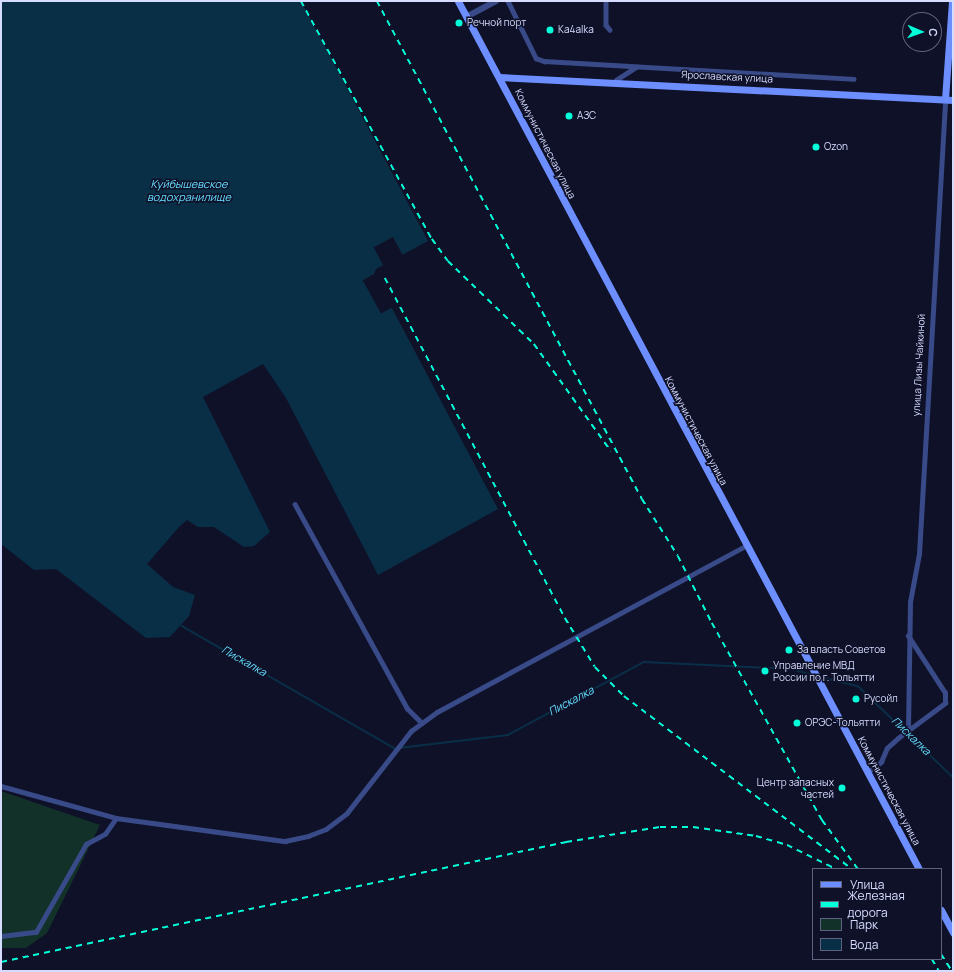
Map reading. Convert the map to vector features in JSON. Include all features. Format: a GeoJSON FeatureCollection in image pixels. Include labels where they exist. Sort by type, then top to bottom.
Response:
{"type":"FeatureCollection","features":[{"type":"Feature","properties":{"kind":"main road","name":"Коммунистическая улица"},"geometry":{"type":"LineString","coordinates":[[458,1],[918,868]]}},
{"type":"Feature","properties":{"kind":"main road","name":"улица Лизы Чайкиной"},"geometry":{"type":"LineString","coordinates":[[945,99],[952,1]]}},
{"type":"Feature","properties":{"kind":"main road","name":"Ярославская улица"},"geometry":{"type":"LineString","coordinates":[[499,77],[616,80],[953,100]]}},
{"type":"Feature","properties":{"kind":"main road"},"geometry":{"type":"LineString","coordinates":[[942,912],[953,932]]}},
{"type":"Feature","properties":{"kind":"street"},"geometry":{"type":"LineString","coordinates":[[466,17],[496,1]]}},
{"type":"Feature","properties":{"kind":"street"},"geometry":{"type":"LineString","coordinates":[[508,1],[536,58],[636,67],[853,79]]}},
{"type":"Feature","properties":{"kind":"street"},"geometry":{"type":"LineString","coordinates":[[606,1],[606,26],[610,30]]}},
{"type":"Feature","properties":{"kind":"street"},"geometry":{"type":"LineString","coordinates":[[616,80],[636,67]]}},
{"type":"Feature","properties":{"kind":"street","name":"улица Лизы Чайкиной"},"geometry":{"type":"LineString","coordinates":[[908,730],[908,636],[910,602],[919,554],[945,99]]}},
{"type":"Feature","properties":{"kind":"street"},"geometry":{"type":"LineString","coordinates":[[295,504],[407,708],[422,723]]}},
{"type":"Feature","properties":{"kind":"street"},"geometry":{"type":"LineString","coordinates":[[1,786],[116,818],[285,841],[308,836],[326,829],[347,813],[411,731],[422,723],[747,545]]}},
{"type":"Feature","properties":{"kind":"street"},"geometry":{"type":"LineString","coordinates":[[867,773],[881,762],[886,748],[945,703],[945,693],[908,636]]}},
{"type":"Feature","properties":{"kind":"street"},"geometry":{"type":"LineString","coordinates":[[1,936],[36,932],[86,844],[105,834],[116,818]]}},
{"type":"Feature","properties":{"kind":"green space"},"geometry":{"type":"Polygon","coordinates":[[[1,791],[100,825],[47,933],[26,948],[1,948],[1,791]]]}},
{"type":"Feature","properties":{"kind":"water","name":"Куйбышевское водохранилище"},"geometry":{"type":"Polygon","coordinates":[[[1,1],[301,1],[428,241],[376,269],[374,274],[498,509],[378,575],[286,398],[263,364],[203,397],[270,532],[254,546],[244,547],[214,527],[198,527],[187,520],[179,527],[147,564],[173,587],[195,595],[189,616],[170,637],[146,638],[56,569],[34,570],[1,544],[1,1]]]}},
{"type":"Feature","properties":{"kind":"pier"},"geometry":{"type":"Polygon","coordinates":[[[393,237],[403,256],[383,266],[374,247],[393,237]]]}},
{"type":"Feature","properties":{"kind":"pier"},"geometry":{"type":"Polygon","coordinates":[[[374,274],[392,307],[381,314],[363,280],[374,274]]]}},
{"type":"Feature","properties":{"kind":"waterway","name":"Пискалка"},"geometry":{"type":"LineString","coordinates":[[182,626],[396,749]]}},
{"type":"Feature","properties":{"kind":"waterway","name":"Пискалка"},"geometry":{"type":"LineString","coordinates":[[399,748],[508,735],[644,662],[792,669],[813,675]]}},
{"type":"Feature","properties":{"kind":"waterway","name":"Пискалка"},"geometry":{"type":"LineString","coordinates":[[821,677],[858,686],[953,777]]}},
{"type":"Feature","properties":{"kind":"railway"},"geometry":{"type":"LineString","coordinates":[[301,1],[432,239],[448,261],[534,344],[611,451]]}},
{"type":"Feature","properties":{"kind":"railway"},"geometry":{"type":"LineString","coordinates":[[377,1],[642,499],[678,556],[712,623],[822,820],[857,868]]}},
{"type":"Feature","properties":{"kind":"railway"},"geometry":{"type":"LineString","coordinates":[[385,278],[565,618],[595,667],[624,696],[851,868]]}},
{"type":"Feature","properties":{"kind":"railway"},"geometry":{"type":"LineString","coordinates":[[1,962],[566,842],[660,827],[693,827],[756,836],[787,845],[834,868]]}},
{"type":"Feature","properties":{"kind":"railway"},"geometry":{"type":"LineString","coordinates":[[942,956],[952,971]]}},
{"type":"Feature","properties":{"kind":"railway"},"geometry":{"type":"LineString","coordinates":[[933,960],[939,971]]}},
{"type":"Feature","properties":{"kind":"place","name":"Речной порт"},"geometry":{"type":"Point","coordinates":[459,23]}},
{"type":"Feature","properties":{"kind":"place","name":"Ka4alka"},"geometry":{"type":"Point","coordinates":[550,30]}},
{"type":"Feature","properties":{"kind":"place","name":"АЗС"},"geometry":{"type":"Point","coordinates":[569,116]}},
{"type":"Feature","properties":{"kind":"place","name":"Ozon"},"geometry":{"type":"Point","coordinates":[816,147]}},
{"type":"Feature","properties":{"kind":"place","name":"За власть Советов"},"geometry":{"type":"Point","coordinates":[789,650]}},
{"type":"Feature","properties":{"kind":"place","name":"Управление МВД России по г. Тольятти"},"geometry":{"type":"Point","coordinates":[765,671]}},
{"type":"Feature","properties":{"kind":"place","name":"Русойл"},"geometry":{"type":"Point","coordinates":[856,699]}},
{"type":"Feature","properties":{"kind":"place","name":"ОРЭС-Тольятти"},"geometry":{"type":"Point","coordinates":[797,723]}},
{"type":"Feature","properties":{"kind":"place","name":"Центр запасных частей"},"geometry":{"type":"Point","coordinates":[842,788]}}]}
